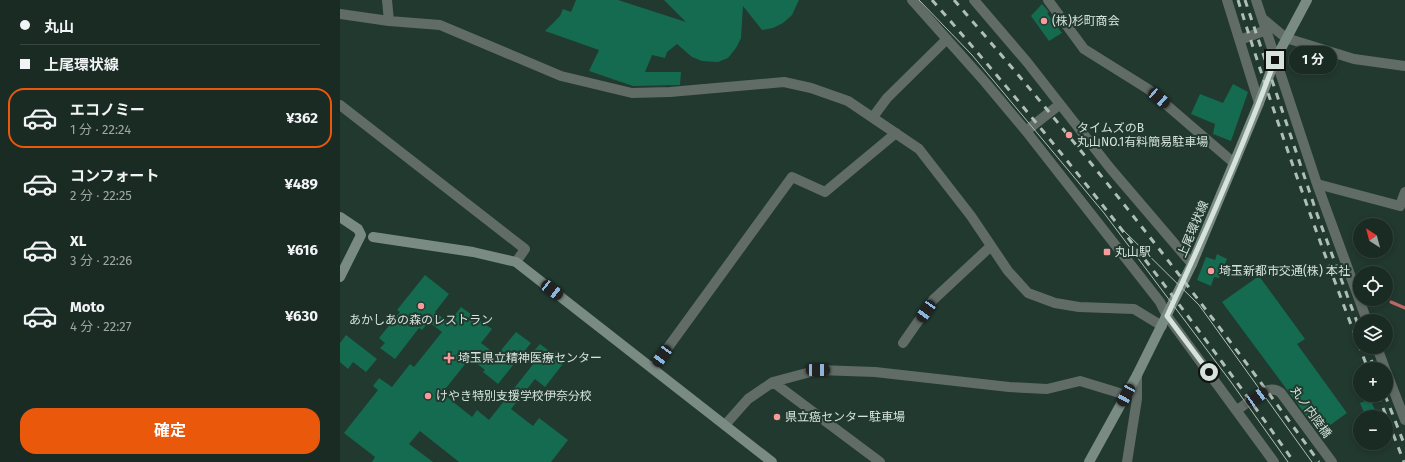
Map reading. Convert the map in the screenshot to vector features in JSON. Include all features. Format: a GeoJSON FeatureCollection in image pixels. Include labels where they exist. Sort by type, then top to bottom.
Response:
{"type":"FeatureCollection","features":[{"type":"Feature","properties":{"kind":"street"},"geometry":{"type":"LineString","coordinates":[[387,0],[389,21]]}},
{"type":"Feature","properties":{"kind":"street"},"geometry":{"type":"LineString","coordinates":[[912,0],[1026,131],[1155,296],[1167,316],[1241,408],[1274,462]]}},
{"type":"Feature","properties":{"kind":"street"},"geometry":{"type":"LineString","coordinates":[[974,0],[1027,62],[1059,105],[1110,168],[1192,264]]}},
{"type":"Feature","properties":{"kind":"street"},"geometry":{"type":"LineString","coordinates":[[1048,0],[1084,49],[1148,89],[1234,164]]}},
{"type":"Feature","properties":{"kind":"street"},"geometry":{"type":"LineString","coordinates":[[1227,0],[1260,103]]}},
{"type":"Feature","properties":{"kind":"street"},"geometry":{"type":"LineString","coordinates":[[1256,0],[1316,184],[1364,314]]}},
{"type":"Feature","properties":{"kind":"street","name":"上尾環状線"},"geometry":{"type":"LineString","coordinates":[[1089,462],[1137,375],[1192,264],[1260,103],[1275,60],[1307,0]]}},
{"type":"Feature","properties":{"kind":"street"},"geometry":{"type":"LineString","coordinates":[[340,14],[389,21],[440,25],[561,76],[632,93],[670,92],[784,82],[811,88],[848,101],[919,149],[970,216],[1008,271],[1028,293],[1055,303],[1079,307],[1134,310],[1162,326]]}},
{"type":"Feature","properties":{"kind":"street"},"geometry":{"type":"LineString","coordinates":[[1262,18],[1286,38],[1354,59],[1405,66]]}},
{"type":"Feature","properties":{"kind":"street"},"geometry":{"type":"LineString","coordinates":[[1240,40],[1266,30]]}},
{"type":"Feature","properties":{"kind":"street"},"geometry":{"type":"LineString","coordinates":[[873,117],[887,98],[947,39]]}},
{"type":"Feature","properties":{"kind":"street"},"geometry":{"type":"LineString","coordinates":[[340,105],[525,249],[516,262]]}},
{"type":"Feature","properties":{"kind":"street"},"geometry":{"type":"LineString","coordinates":[[1026,131],[1059,105]]}},
{"type":"Feature","properties":{"kind":"street"},"geometry":{"type":"LineString","coordinates":[[653,368],[792,177],[825,192],[896,133]]}},
{"type":"Feature","properties":{"kind":"street"},"geometry":{"type":"LineString","coordinates":[[1316,184],[1400,206],[1405,192]]}},
{"type":"Feature","properties":{"kind":"street"},"geometry":{"type":"LineString","coordinates":[[340,217],[358,229],[361,235],[340,277]]}},
{"type":"Feature","properties":{"kind":"street"},"geometry":{"type":"LineString","coordinates":[[373,237],[466,251],[516,262],[772,462]]}},
{"type":"Feature","properties":{"kind":"street"},"geometry":{"type":"LineString","coordinates":[[903,343],[933,300],[991,246]]}},
{"type":"Feature","properties":{"kind":"street"},"geometry":{"type":"LineString","coordinates":[[725,425],[748,399],[773,382],[818,370],[875,372],[1009,387],[1047,389],[1080,381],[1126,395]]}},
{"type":"Feature","properties":{"kind":"street"},"geometry":{"type":"LineString","coordinates":[[1127,462],[1137,399],[1137,375]]}},
{"type":"Feature","properties":{"kind":"street"},"geometry":{"type":"LineString","coordinates":[[773,382],[880,462]]}},
{"type":"Feature","properties":{"kind":"street","name":"丸ノ内陸橋"},"geometry":{"type":"LineString","coordinates":[[1241,408],[1269,388],[1278,390],[1332,462]]}},
{"type":"Feature","properties":{"kind":"street"},"geometry":{"type":"LineString","coordinates":[[1393,388],[1405,420]]}},
{"type":"Feature","properties":{"kind":"building"},"geometry":{"type":"Polygon","coordinates":[[[576,0],[618,0],[686,22],[664,0],[799,0],[792,15],[783,23],[773,28],[762,30],[743,6],[741,38],[736,48],[728,58],[718,62],[702,61],[692,57],[677,44],[667,52],[665,58],[652,55],[645,72],[681,72],[680,85],[633,86],[589,71],[599,50],[545,31],[560,16],[563,9],[571,12],[576,0]]]}},
{"type":"Feature","properties":{"kind":"building"},"geometry":{"type":"Polygon","coordinates":[[[1042,4],[1049,12],[1047,13],[1062,33],[1049,41],[1031,16],[1042,4]]]}},
{"type":"Feature","properties":{"kind":"building"},"geometry":{"type":"Polygon","coordinates":[[[1233,84],[1248,92],[1231,141],[1213,134],[1215,124],[1191,114],[1200,94],[1223,103],[1233,84]]]}},
{"type":"Feature","properties":{"kind":"building"},"geometry":{"type":"Polygon","coordinates":[[[1217,254],[1227,259],[1219,278],[1214,277],[1211,286],[1197,280],[1206,257],[1215,260],[1217,254]]]}},
{"type":"Feature","properties":{"kind":"building"},"geometry":{"type":"Polygon","coordinates":[[[425,275],[449,294],[435,312],[449,323],[461,307],[492,329],[481,343],[497,355],[516,332],[531,343],[498,384],[483,372],[485,370],[470,358],[442,393],[472,417],[477,410],[489,420],[538,358],[532,353],[540,344],[553,354],[555,351],[566,360],[545,387],[535,379],[511,409],[533,426],[539,418],[568,440],[551,462],[459,462],[420,431],[409,444],[433,462],[372,462],[375,457],[344,433],[378,390],[373,386],[379,378],[392,387],[410,364],[414,367],[442,332],[429,322],[422,330],[419,328],[395,359],[380,348],[385,343],[379,338],[400,312],[397,310],[425,275]]]}},
{"type":"Feature","properties":{"kind":"building"},"geometry":{"type":"Polygon","coordinates":[[[1259,276],[1305,339],[1297,344],[1347,413],[1319,433],[1222,302],[1259,276]]]}},
{"type":"Feature","properties":{"kind":"building"},"geometry":{"type":"Polygon","coordinates":[[[346,335],[377,359],[366,372],[353,362],[348,369],[340,362],[340,343],[346,335]]]}},
{"type":"Feature","properties":{"kind":"building"},"geometry":{"type":"Polygon","coordinates":[[[1371,402],[1375,410],[1363,410],[1360,403],[1371,402]]]}},
{"type":"Feature","properties":{"kind":"waterway"},"geometry":{"type":"LineString","coordinates":[[1393,303],[1405,308]]}},
{"type":"Feature","properties":{"kind":"tram line"},"geometry":{"type":"LineString","coordinates":[[919,0],[972,55],[1104,213],[1231,382],[1288,462]]}},
{"type":"Feature","properties":{"kind":"tram line"},"geometry":{"type":"LineString","coordinates":[[1119,226],[1199,305],[1312,462]]}},
{"type":"Feature","properties":{"kind":"railway"},"geometry":{"type":"LineString","coordinates":[[932,0],[980,55],[1119,226],[1208,343],[1294,462]]}},
{"type":"Feature","properties":{"kind":"railway"},"geometry":{"type":"LineString","coordinates":[[954,0],[1049,112],[1142,227],[1232,344],[1319,462]]}},
{"type":"Feature","properties":{"kind":"railway"},"geometry":{"type":"LineString","coordinates":[[1238,0],[1300,186],[1365,362]]}},
{"type":"Feature","properties":{"kind":"railway"},"geometry":{"type":"LineString","coordinates":[[1245,0],[1317,214],[1354,314]]}},
{"type":"Feature","properties":{"kind":"railway"},"geometry":{"type":"LineString","coordinates":[[1369,354],[1372,362]]}},
{"type":"Feature","properties":{"kind":"railway"},"geometry":{"type":"LineString","coordinates":[[1381,402],[1404,462]]}},
{"type":"Feature","properties":{"kind":"railway"},"geometry":{"type":"LineString","coordinates":[[1388,402],[1405,446]]}},
{"type":"Feature","properties":{"kind":"place","name":"(株)杉町商会"},"geometry":{"type":"Point","coordinates":[1044,21]}},
{"type":"Feature","properties":{"kind":"place","name":"タイムズのB 丸山NO.1有料簡易駐車場"},"geometry":{"type":"Point","coordinates":[1069,135]}},
{"type":"Feature","properties":{"kind":"place","name":"丸山駅"},"geometry":{"type":"Point","coordinates":[1107,252]}},
{"type":"Feature","properties":{"kind":"place","name":"埼玉新都市交通(株) 本社"},"geometry":{"type":"Point","coordinates":[1211,271]}},
{"type":"Feature","properties":{"kind":"place","name":"あかしあの森のレストラン"},"geometry":{"type":"Point","coordinates":[421,306]}},
{"type":"Feature","properties":{"kind":"place","name":"埼玉県立精神医療センター"},"geometry":{"type":"Point","coordinates":[449,358]}},
{"type":"Feature","properties":{"kind":"place","name":"けやき特別支援学校伊奈分校"},"geometry":{"type":"Point","coordinates":[428,396]}},
{"type":"Feature","properties":{"kind":"place","name":"県立癌センター駐車場"},"geometry":{"type":"Point","coordinates":[777,417]}},
{"type":"Feature","properties":{"kind":"route"},"geometry":{"type":"LineString","coordinates":[[1209,372],[1167,316],[1192,264],[1260,103],[1275,60]]}}]}
